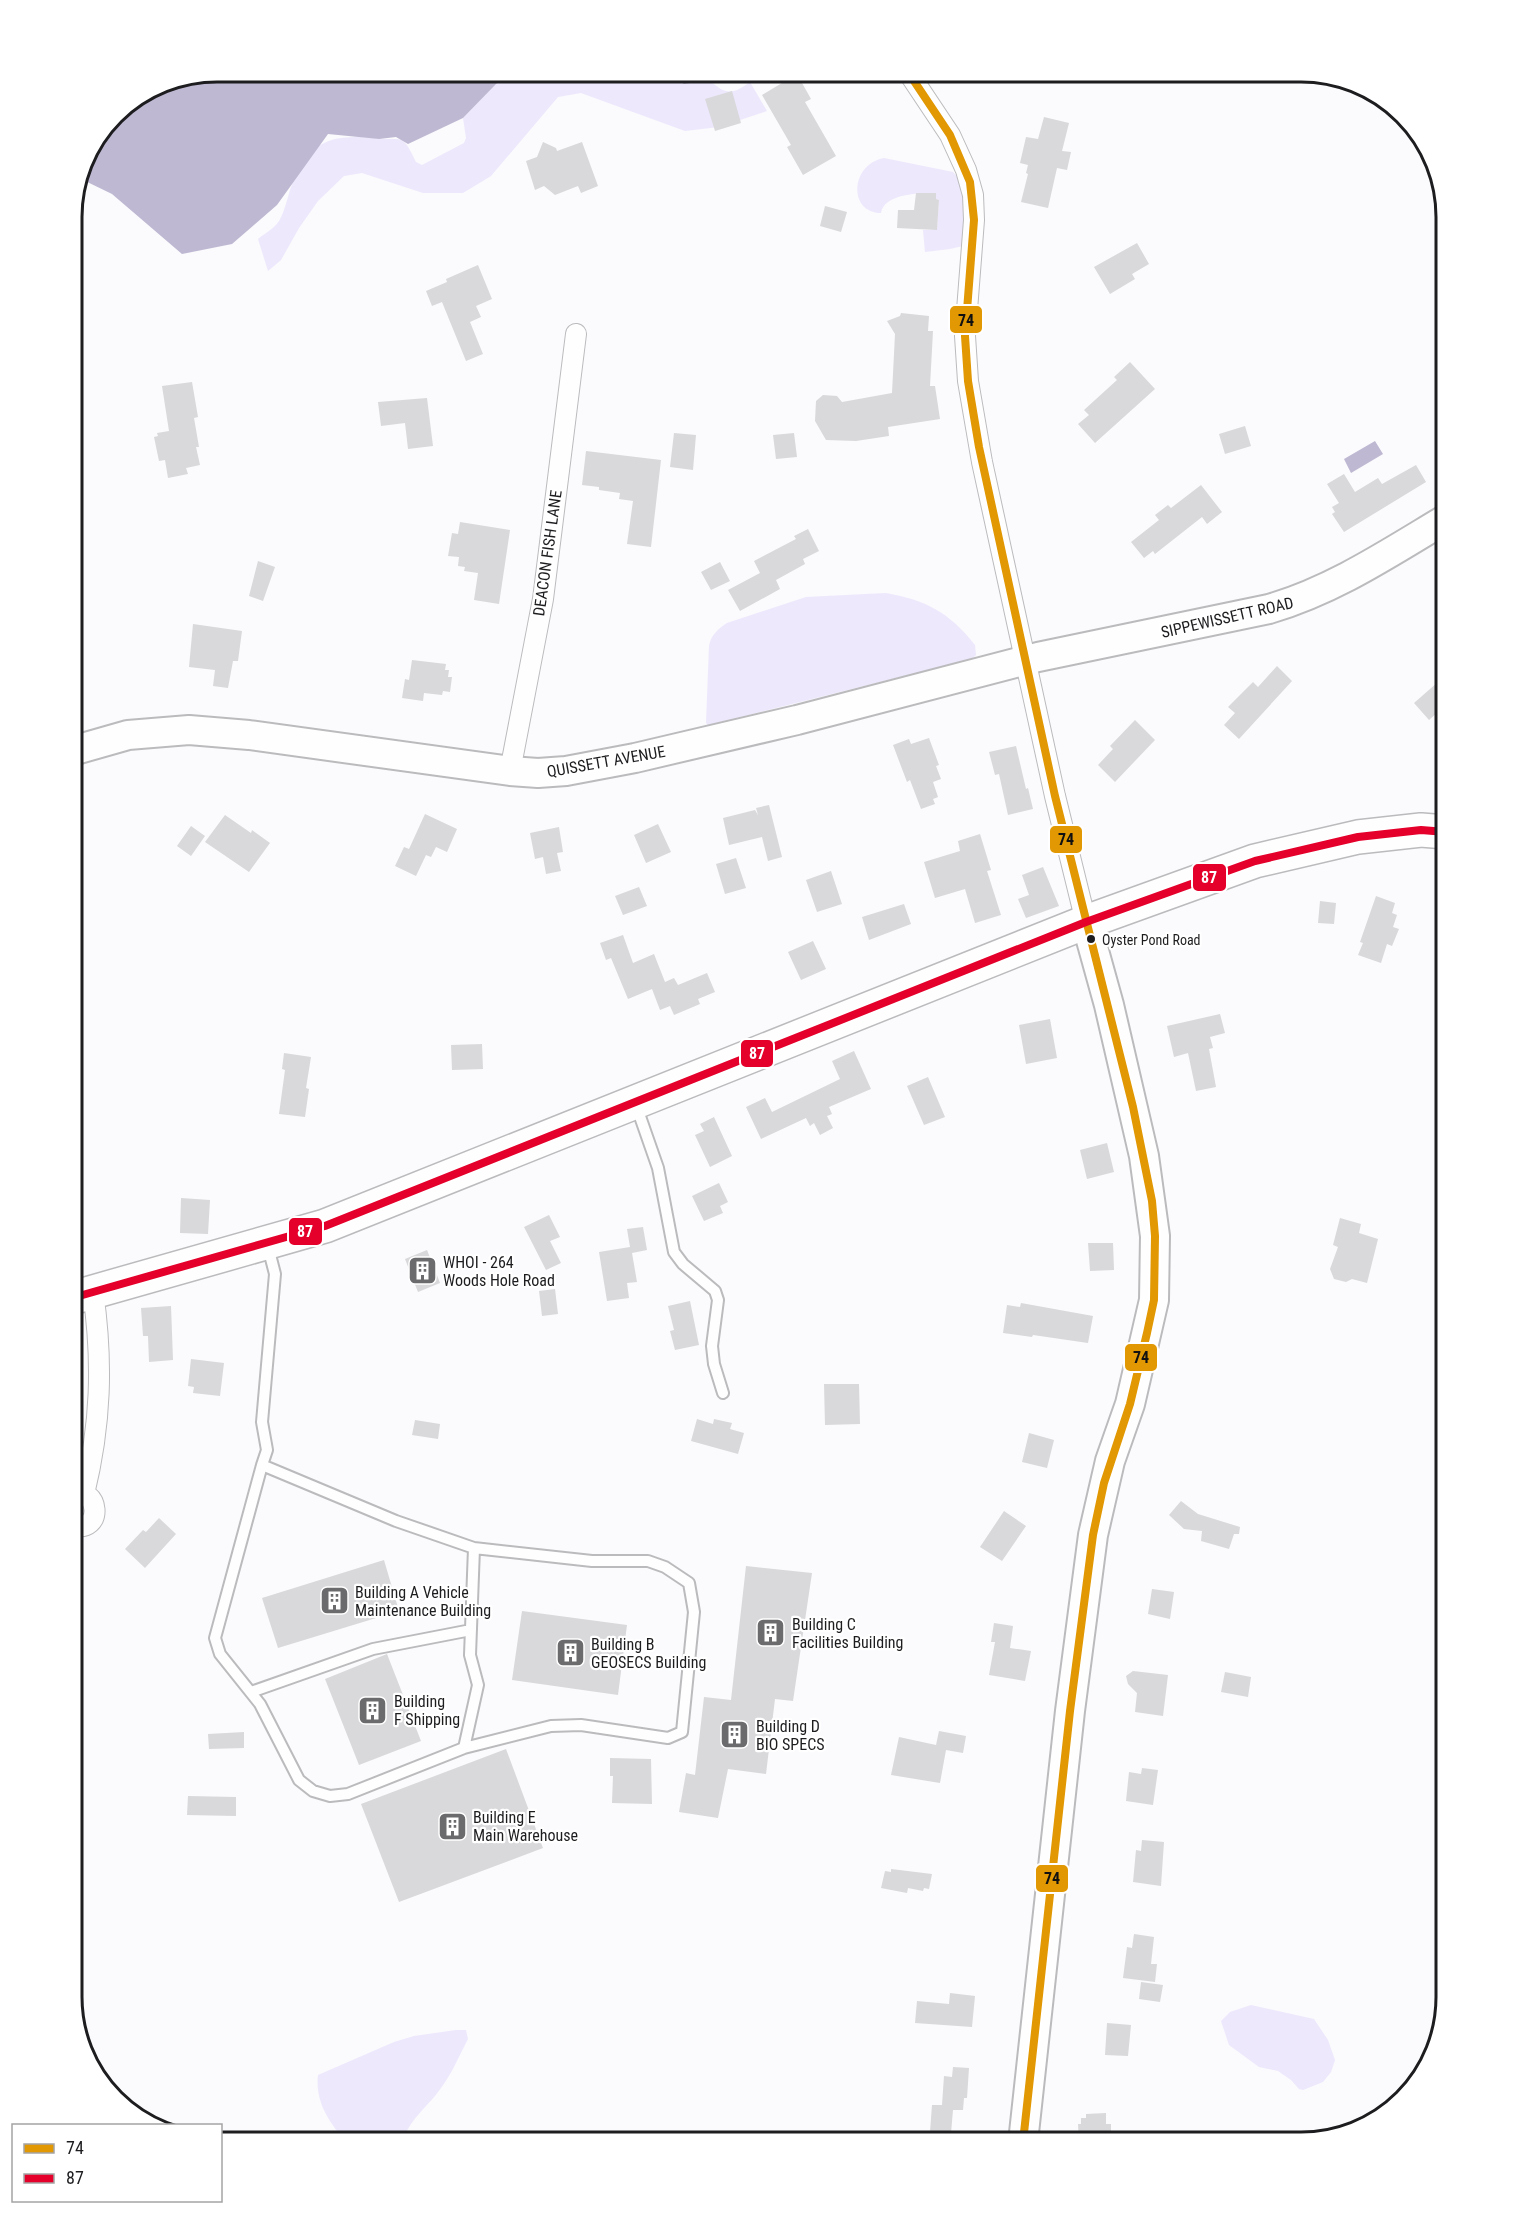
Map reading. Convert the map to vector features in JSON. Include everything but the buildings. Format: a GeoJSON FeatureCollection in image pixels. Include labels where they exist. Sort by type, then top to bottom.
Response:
{"type":"FeatureCollection","features":[{"type":"Feature","properties":{"kind":"highway"},"geometry":{"type":"LineString","coordinates":[[83,1295],[326,1226],[1086,922],[1255,861],[1358,837],[1421,830],[1436,831]]}},
{"type":"Feature","properties":{"kind":"main road","name":"SIPPEWISSETT ROAD"},"geometry":{"type":"LineString","coordinates":[[1027,660],[1242,616],[1298,601],[1349,577],[1436,525]]}},
{"type":"Feature","properties":{"kind":"main road","name":"QUISSETT AVENUE"},"geometry":{"type":"LineString","coordinates":[[83,748],[128,735],[189,730],[249,735],[510,771],[559,771],[634,758],[797,720],[1027,660]]}},
{"type":"Feature","properties":{"kind":"main road"},"geometry":{"type":"LineString","coordinates":[[1024,2132],[1069,1722],[1093,1534],[1104,1483],[1130,1404],[1154,1300],[1154,1224],[1144,1156],[1109,1005],[1086,922]]}},
{"type":"Feature","properties":{"kind":"street"},"geometry":{"type":"LineString","coordinates":[[915,83],[950,135],[966,170],[973,195],[974,220],[965,336],[968,381],[982,462],[1055,796],[1086,922]]}},
{"type":"Feature","properties":{"kind":"street","name":"DEACON FISH LANE"},"geometry":{"type":"LineString","coordinates":[[510,771],[543,599],[576,334]]}},
{"type":"Feature","properties":{"kind":"street"},"geometry":{"type":"LineString","coordinates":[[82,1480],[98,1426],[99,1337],[83,1295]]}},
{"type":"Feature","properties":{"kind":"street"},"geometry":{"type":"LineString","coordinates":[[82,1497],[94,1503],[96,1512],[92,1521],[82,1526]]}},
{"type":"Feature","properties":{"kind":"lane"},"geometry":{"type":"LineString","coordinates":[[635,1102],[658,1168],[674,1252],[683,1264],[716,1291],[718,1300],[712,1346],[714,1364],[723,1393]]}},
{"type":"Feature","properties":{"kind":"lane"},"geometry":{"type":"LineString","coordinates":[[262,1465],[396,1521],[474,1548],[592,1561],[648,1561],[665,1566],[688,1583],[694,1612],[682,1732],[668,1738],[581,1725],[550,1726],[464,1748],[348,1794],[330,1796],[313,1791],[299,1779],[260,1704],[220,1654],[214,1638],[262,1465],[267,1450],[262,1422],[275,1274],[267,1244]]}},
{"type":"Feature","properties":{"kind":"lane"},"geometry":{"type":"LineString","coordinates":[[464,1748],[478,1685],[470,1655],[474,1548]]}},
{"type":"Feature","properties":{"kind":"lane"},"geometry":{"type":"LineString","coordinates":[[251,1692],[373,1649],[471,1630]]}},
{"type":"Feature","properties":{"kind":"shaded area"},"geometry":{"type":"Polygon","coordinates":[[[209,83],[497,83],[463,118],[408,144],[396,137],[379,139],[328,134],[277,205],[232,244],[182,254],[112,194],[87,182],[93,166],[110,135],[143,105],[158,96],[183,87],[209,83]]]}},
{"type":"Feature","properties":{"kind":"shaded area"},"geometry":{"type":"Polygon","coordinates":[[[497,83],[713,83],[729,92],[751,83],[767,111],[719,127],[685,131],[581,93],[558,97],[491,176],[463,193],[423,193],[362,173],[344,176],[318,201],[281,260],[268,271],[258,239],[279,221],[296,175],[311,152],[331,140],[343,138],[396,139],[404,141],[416,162],[422,165],[464,143],[466,138],[463,118],[497,83]]]}},
{"type":"Feature","properties":{"kind":"shaded area"},"geometry":{"type":"Polygon","coordinates":[[[884,158],[953,172],[958,178],[964,196],[967,245],[925,252],[923,230],[937,230],[939,200],[936,199],[936,193],[904,195],[889,201],[881,213],[870,211],[862,205],[857,187],[860,178],[873,162],[884,158]]]}},
{"type":"Feature","properties":{"kind":"shaded area"},"geometry":{"type":"Polygon","coordinates":[[[1375,441],[1383,454],[1351,473],[1344,459],[1375,441]]]}},
{"type":"Feature","properties":{"kind":"shaded area"},"geometry":{"type":"Polygon","coordinates":[[[886,593],[925,604],[946,616],[975,645],[976,655],[972,659],[708,725],[706,723],[709,646],[713,635],[724,625],[806,597],[886,593]]]}},
{"type":"Feature","properties":{"kind":"shaded area"},"geometry":{"type":"Polygon","coordinates":[[[1251,2005],[1314,2019],[1328,2040],[1335,2060],[1331,2072],[1323,2082],[1303,2090],[1299,2089],[1278,2071],[1259,2067],[1229,2045],[1221,2021],[1230,2012],[1251,2005]]]}},
{"type":"Feature","properties":{"kind":"shaded area"},"geometry":{"type":"Polygon","coordinates":[[[466,2030],[468,2039],[447,2079],[407,2131],[337,2131],[321,2103],[318,2075],[394,2042],[414,2036],[466,2030]]]}},
{"type":"Feature","properties":{"kind":"transit line","name":"74"},"geometry":{"type":"LineString","coordinates":[[915,83],[950,135],[970,182],[974,220],[965,336],[968,381],[979,447],[1055,796],[1133,1107],[1152,1201],[1155,1236],[1154,1300],[1130,1404],[1104,1483],[1093,1535],[1070,1711],[1024,2132]]}},
{"type":"Feature","properties":{"kind":"transit line","name":"87"},"geometry":{"type":"LineString","coordinates":[[82,1295],[325,1226],[1086,922],[1255,861],[1358,837],[1421,830],[1436,831]]}},
{"type":"Feature","properties":{"kind":"place","name":"Oyster Pond Road"},"geometry":{"type":"Point","coordinates":[1091,939]}},
{"type":"Feature","properties":{"kind":"place","name":"WHOI - 264 Woods Hole Road"},"geometry":{"type":"Point","coordinates":[422,1271]}},
{"type":"Feature","properties":{"kind":"place","name":"Building A Vehicle Maintenance Building"},"geometry":{"type":"Point","coordinates":[334,1601]}},
{"type":"Feature","properties":{"kind":"place","name":"Building C Facilities Building"},"geometry":{"type":"Point","coordinates":[771,1633]}},
{"type":"Feature","properties":{"kind":"place","name":"Building B GEOSECS Building"},"geometry":{"type":"Point","coordinates":[570,1653]}},
{"type":"Feature","properties":{"kind":"place","name":"Building F Shipping"},"geometry":{"type":"Point","coordinates":[373,1710]}},
{"type":"Feature","properties":{"kind":"place","name":"Building D BIO SPECS"},"geometry":{"type":"Point","coordinates":[735,1735]}},
{"type":"Feature","properties":{"kind":"place","name":"Building E Main Warehouse"},"geometry":{"type":"Point","coordinates":[452,1826]}}]}
